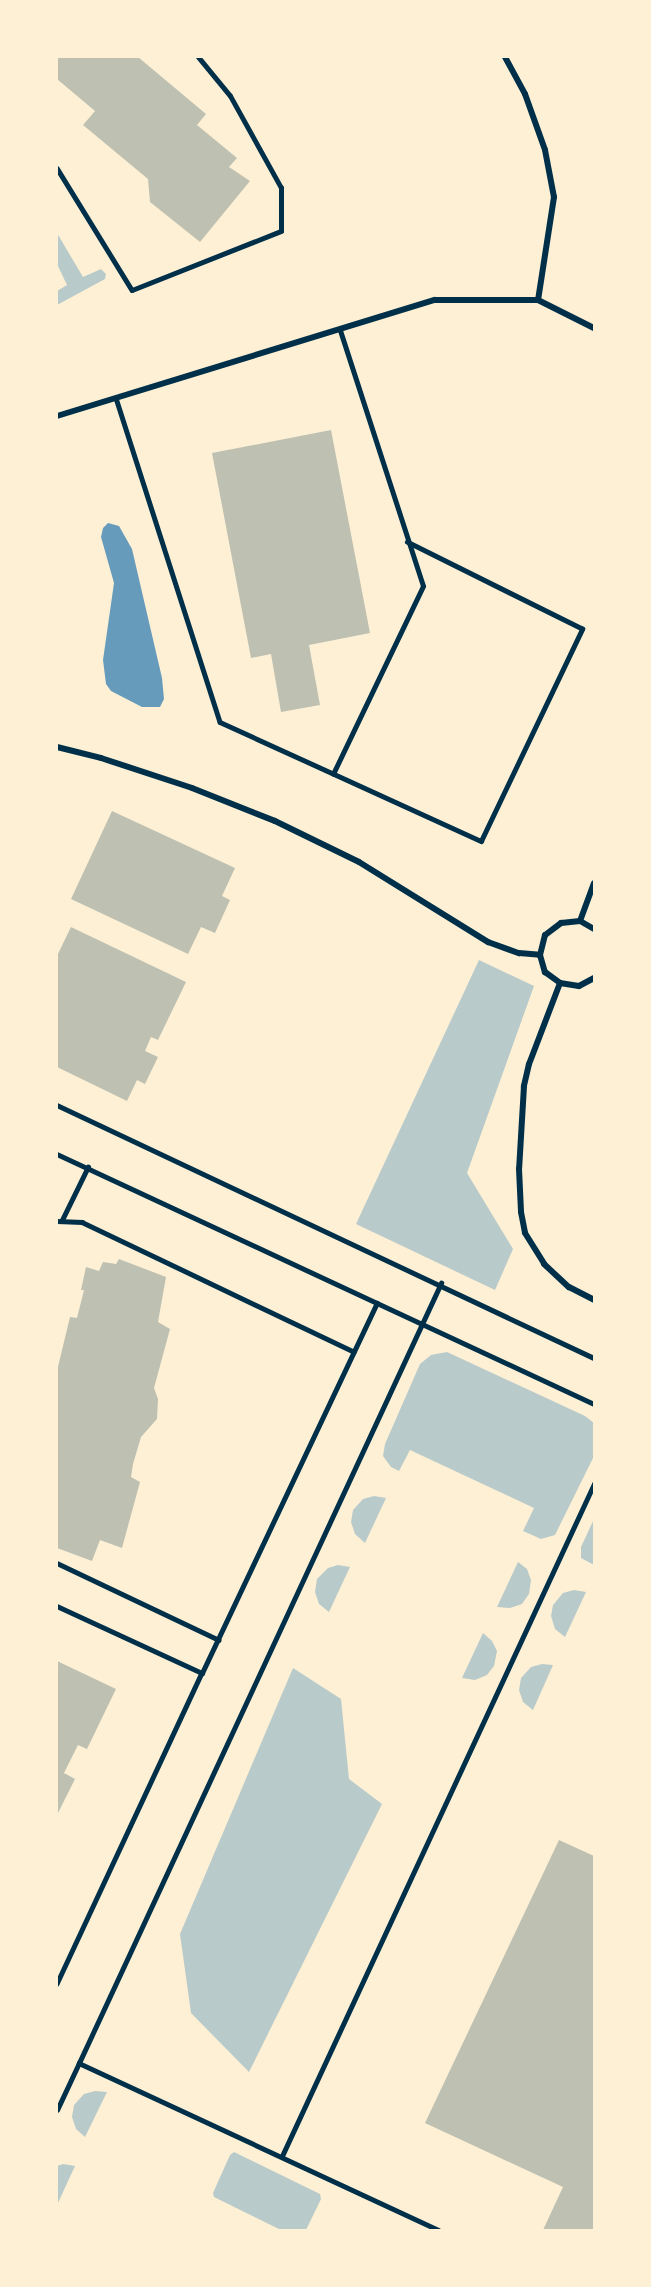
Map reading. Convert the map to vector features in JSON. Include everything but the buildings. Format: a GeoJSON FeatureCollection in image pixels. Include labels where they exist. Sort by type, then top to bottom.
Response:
{"type":"FeatureCollection","features":[{"type":"Feature","properties":{"kind":"street"},"geometry":{"type":"LineString","coordinates":[[505,57],[525,94],[545,150],[554,197],[538,300]]}},
{"type":"Feature","properties":{"kind":"street"},"geometry":{"type":"LineString","coordinates":[[57,416],[435,300],[538,300],[594,328]]}},
{"type":"Feature","properties":{"kind":"street"},"geometry":{"type":"LineString","coordinates":[[57,747],[101,758],[192,788],[275,821],[359,862],[488,942],[519,954],[540,955]]}},
{"type":"Feature","properties":{"kind":"street"},"geometry":{"type":"LineString","coordinates":[[580,921],[594,883]]}},
{"type":"Feature","properties":{"kind":"street"},"geometry":{"type":"LineString","coordinates":[[594,929],[580,921],[570,921],[552,928],[545,935],[540,955],[545,972],[560,983],[579,986],[594,978]]}},
{"type":"Feature","properties":{"kind":"street"},"geometry":{"type":"LineString","coordinates":[[560,983],[529,1064],[524,1086],[519,1168],[521,1212],[525,1233],[544,1264],[569,1287],[594,1300]]}},
{"type":"Feature","properties":{"kind":"lane"},"geometry":{"type":"LineString","coordinates":[[57,168],[132,290],[281,231],[281,189],[230,96],[198,57]]}},
{"type":"Feature","properties":{"kind":"lane"},"geometry":{"type":"LineString","coordinates":[[333,774],[423,586],[340,330]]}},
{"type":"Feature","properties":{"kind":"lane"},"geometry":{"type":"LineString","coordinates":[[116,398],[220,722],[481,841],[582,629],[407,542]]}},
{"type":"Feature","properties":{"kind":"lane"},"geometry":{"type":"LineString","coordinates":[[57,1105],[441,1283],[594,1358]]}},
{"type":"Feature","properties":{"kind":"lane"},"geometry":{"type":"LineString","coordinates":[[57,1154],[594,1404]]}},
{"type":"Feature","properties":{"kind":"lane"},"geometry":{"type":"LineString","coordinates":[[88,1167],[59,1221],[82,1222],[354,1352]]}},
{"type":"Feature","properties":{"kind":"lane"},"geometry":{"type":"LineString","coordinates":[[57,2110],[441,1283]]}},
{"type":"Feature","properties":{"kind":"lane"},"geometry":{"type":"LineString","coordinates":[[57,1984],[377,1304]]}},
{"type":"Feature","properties":{"kind":"lane"},"geometry":{"type":"LineString","coordinates":[[282,2156],[594,1484]]}},
{"type":"Feature","properties":{"kind":"lane"},"geometry":{"type":"LineString","coordinates":[[57,1563],[219,1640]]}},
{"type":"Feature","properties":{"kind":"lane"},"geometry":{"type":"LineString","coordinates":[[57,1606],[202,1673]]}},
{"type":"Feature","properties":{"kind":"lane"},"geometry":{"type":"LineString","coordinates":[[80,2063],[438,2230]]}},
{"type":"Feature","properties":{"kind":"shaded area"},"geometry":{"type":"Polygon","coordinates":[[[57,233],[83,277],[101,269],[106,274],[105,279],[57,305],[57,291],[67,285],[57,264],[57,233]]]}},
{"type":"Feature","properties":{"kind":"shaded area"},"geometry":{"type":"Polygon","coordinates":[[[479,960],[534,986],[467,1173],[513,1249],[495,1290],[356,1224],[479,960]]]}},
{"type":"Feature","properties":{"kind":"shaded area"},"geometry":{"type":"Polygon","coordinates":[[[447,1352],[585,1416],[594,1423],[594,1456],[555,1535],[541,1539],[523,1531],[534,1508],[410,1450],[399,1471],[391,1467],[383,1456],[385,1444],[420,1364],[431,1355],[447,1352]]]}},
{"type":"Feature","properties":{"kind":"shaded area"},"geometry":{"type":"Polygon","coordinates":[[[374,1496],[386,1498],[365,1543],[355,1534],[351,1522],[353,1510],[363,1499],[374,1496]]]}},
{"type":"Feature","properties":{"kind":"shaded area"},"geometry":{"type":"Polygon","coordinates":[[[594,1519],[594,1565],[581,1558],[581,1547],[594,1519]]]}},
{"type":"Feature","properties":{"kind":"shaded area"},"geometry":{"type":"Polygon","coordinates":[[[518,1562],[527,1569],[531,1580],[529,1594],[522,1604],[510,1608],[497,1607],[518,1562]]]}},
{"type":"Feature","properties":{"kind":"shaded area"},"geometry":{"type":"Polygon","coordinates":[[[338,1565],[350,1567],[329,1612],[319,1604],[315,1592],[317,1579],[328,1568],[338,1565]]]}},
{"type":"Feature","properties":{"kind":"shaded area"},"geometry":{"type":"Polygon","coordinates":[[[574,1590],[586,1592],[565,1637],[555,1629],[551,1616],[553,1605],[563,1593],[574,1590]]]}},
{"type":"Feature","properties":{"kind":"shaded area"},"geometry":{"type":"Polygon","coordinates":[[[483,1633],[492,1641],[497,1651],[494,1666],[487,1675],[475,1680],[462,1678],[483,1633]]]}},
{"type":"Feature","properties":{"kind":"shaded area"},"geometry":{"type":"Polygon","coordinates":[[[542,1664],[553,1665],[533,1710],[523,1702],[519,1690],[521,1678],[531,1667],[542,1664]]]}},
{"type":"Feature","properties":{"kind":"shaded area"},"geometry":{"type":"Polygon","coordinates":[[[293,1668],[341,1699],[349,1779],[382,1804],[249,2072],[191,2013],[180,1934],[293,1668]]]}},
{"type":"Feature","properties":{"kind":"shaded area"},"geometry":{"type":"Polygon","coordinates":[[[95,2091],[107,2092],[85,2137],[76,2129],[72,2117],[74,2105],[84,2094],[95,2091]]]}},
{"type":"Feature","properties":{"kind":"shaded area"},"geometry":{"type":"Polygon","coordinates":[[[234,2152],[320,2194],[321,2199],[306,2230],[281,2230],[214,2197],[213,2193],[230,2155],[234,2152]]]}},
{"type":"Feature","properties":{"kind":"shaded area"},"geometry":{"type":"Polygon","coordinates":[[[63,2164],[75,2166],[57,2205],[57,2166],[63,2164]]]}},
{"type":"Feature","properties":{"kind":"water"},"geometry":{"type":"Polygon","coordinates":[[[108,523],[119,526],[132,549],[162,678],[164,699],[160,707],[142,707],[111,691],[106,684],[103,660],[114,583],[101,537],[103,528],[108,523]]]}}]}
